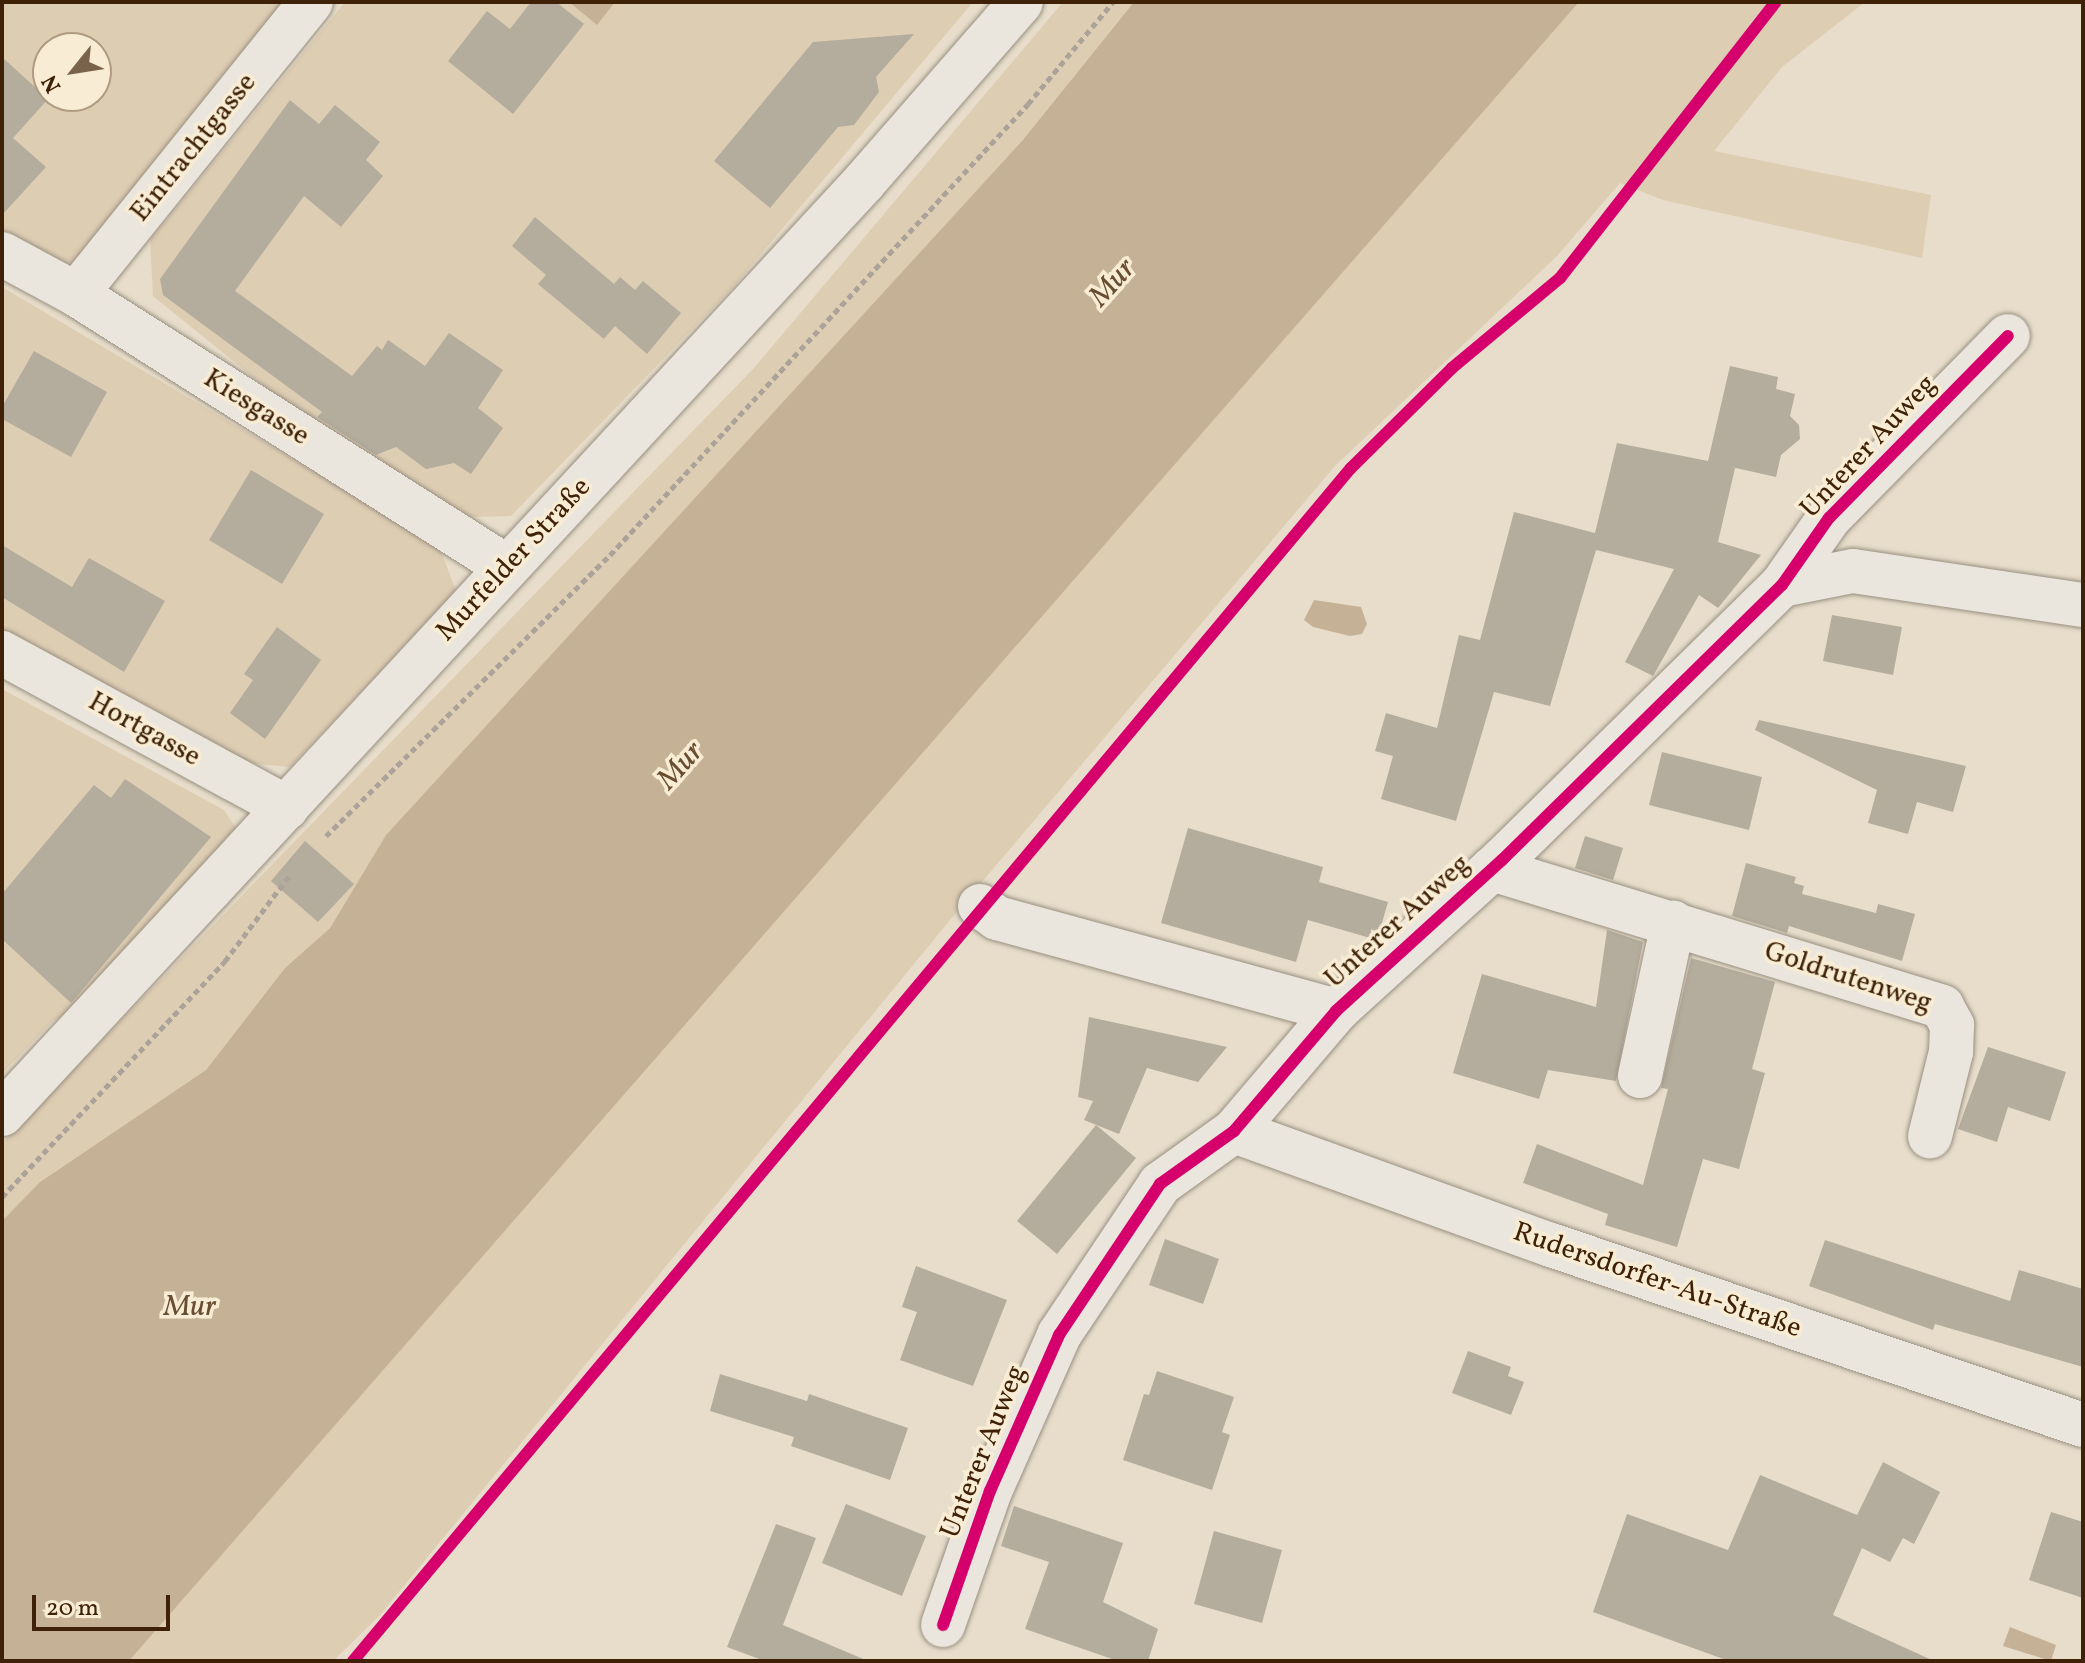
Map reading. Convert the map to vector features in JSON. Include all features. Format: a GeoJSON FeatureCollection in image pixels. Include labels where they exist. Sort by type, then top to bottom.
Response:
{"type":"FeatureCollection","features":[{"type":"Feature","properties":{"kind":"street","name":"Eintrachtgasse"},"geometry":{"type":"LineString","coordinates":[[76,294],[311,2]]}},
{"type":"Feature","properties":{"kind":"street","name":"Murfelder Straße"},"geometry":{"type":"LineString","coordinates":[[2,1114],[865,181],[1021,2]]}},
{"type":"Feature","properties":{"kind":"street","name":"Kiesgasse"},"geometry":{"type":"LineString","coordinates":[[2,254],[76,294],[507,567]]}},
{"type":"Feature","properties":{"kind":"street","name":"Unterer Auweg"},"geometry":{"type":"LineString","coordinates":[[943,1625],[990,1491],[1059,1335],[1160,1184],[1234,1131],[1336,1011],[1492,869],[1782,585],[1829,518],[2008,336]]}},
{"type":"Feature","properties":{"kind":"street"},"geometry":{"type":"LineString","coordinates":[[1782,585],[1853,571],[2083,605]]}},
{"type":"Feature","properties":{"kind":"street","name":"Hortgasse"},"geometry":{"type":"LineString","coordinates":[[2,653],[287,808]]}},
{"type":"Feature","properties":{"kind":"street","name":"Goldrutenweg"},"geometry":{"type":"LineString","coordinates":[[1492,869],[1942,1007],[1952,1025],[1951,1052],[1930,1136]]}},
{"type":"Feature","properties":{"kind":"street"},"geometry":{"type":"LineString","coordinates":[[980,906],[997,918],[1336,1011]]}},
{"type":"Feature","properties":{"kind":"street"},"geometry":{"type":"LineString","coordinates":[[1640,1076],[1673,923]]}},
{"type":"Feature","properties":{"kind":"street","name":"Rudersdorfer-Au-Straße"},"geometry":{"type":"LineString","coordinates":[[1234,1131],[1551,1245],[2083,1425]]}},
{"type":"Feature","properties":{"kind":"path"},"geometry":{"type":"LineString","coordinates":[[287,808],[320,839],[474,693],[723,434],[860,280],[1028,104],[1113,2]]}},
{"type":"Feature","properties":{"kind":"path"},"geometry":{"type":"LineString","coordinates":[[2,1197],[225,961],[295,867]]}},
{"type":"Feature","properties":{"kind":"shaded area"},"geometry":{"type":"Polygon","coordinates":[[[2,2],[292,2],[78,261],[46,265],[2,238],[2,2]]]}},
{"type":"Feature","properties":{"kind":"shaded area"},"geometry":{"type":"Polygon","coordinates":[[[345,2],[973,2],[734,286],[511,516],[470,517],[316,428],[153,296],[150,240],[345,2]]]}},
{"type":"Feature","properties":{"kind":"shaded area"},"geometry":{"type":"Polygon","coordinates":[[[1063,2],[1134,2],[1022,141],[386,835],[330,928],[285,968],[206,1070],[40,1182],[2,1221],[2,1143],[754,368],[1063,2]]]}},
{"type":"Feature","properties":{"kind":"shaded area"},"geometry":{"type":"Polygon","coordinates":[[[1579,2],[1865,2],[1782,67],[1714,151],[1931,195],[1922,258],[1663,200],[1620,183],[1557,256],[1335,466],[959,909],[380,1615],[333,1661],[129,1661],[1579,2]]]}},
{"type":"Feature","properties":{"kind":"shaded area"},"geometry":{"type":"Polygon","coordinates":[[[2,287],[439,546],[456,591],[290,767],[246,763],[2,630],[2,287]]]}},
{"type":"Feature","properties":{"kind":"shaded area"},"geometry":{"type":"Polygon","coordinates":[[[2,689],[224,810],[237,830],[72,1011],[52,1022],[2,1074],[2,689]]]}},
{"type":"Feature","properties":{"kind":"water"},"geometry":{"type":"Polygon","coordinates":[[[569,2],[615,2],[597,25],[569,2]]]}},
{"type":"Feature","properties":{"kind":"water","name":"Mur"},"geometry":{"type":"Polygon","coordinates":[[[1134,2],[1579,2],[129,1661],[2,1661],[2,1221],[40,1182],[206,1070],[285,968],[330,928],[386,835],[1022,141],[1134,2]]]}},
{"type":"Feature","properties":{"kind":"water"},"geometry":{"type":"Polygon","coordinates":[[[1314,600],[1361,607],[1367,624],[1362,634],[1350,636],[1313,627],[1304,620],[1314,600]]]}},
{"type":"Feature","properties":{"kind":"water"},"geometry":{"type":"Polygon","coordinates":[[[2010,1627],[2056,1645],[2051,1661],[2003,1646],[2010,1627]]]}},
{"type":"Feature","properties":{"kind":"building"},"geometry":{"type":"Polygon","coordinates":[[[531,2],[556,2],[584,24],[513,114],[448,61],[487,11],[510,29],[531,2]]]}},
{"type":"Feature","properties":{"kind":"building"},"geometry":{"type":"Polygon","coordinates":[[[914,34],[876,77],[879,92],[854,125],[838,127],[770,208],[714,161],[813,42],[914,34]]]}},
{"type":"Feature","properties":{"kind":"building"},"geometry":{"type":"Polygon","coordinates":[[[2,57],[32,84],[32,112],[36,112],[13,138],[46,167],[2,215],[2,57]]]}},
{"type":"Feature","properties":{"kind":"building"},"geometry":{"type":"Polygon","coordinates":[[[290,100],[319,124],[335,105],[380,142],[366,160],[383,176],[341,227],[304,196],[235,291],[352,376],[377,346],[382,350],[388,340],[425,366],[449,333],[503,370],[478,408],[503,428],[471,474],[454,463],[426,469],[396,447],[376,455],[317,417],[322,412],[163,295],[160,279],[290,100]]]}},
{"type":"Feature","properties":{"kind":"building"},"geometry":{"type":"Polygon","coordinates":[[[535,217],[614,284],[620,277],[635,290],[643,281],[681,313],[647,354],[615,326],[604,339],[538,284],[546,275],[512,246],[535,217]]]}},
{"type":"Feature","properties":{"kind":"building"},"geometry":{"type":"Polygon","coordinates":[[[34,351],[107,392],[71,457],[2,419],[2,407],[34,351]]]}},
{"type":"Feature","properties":{"kind":"building"},"geometry":{"type":"Polygon","coordinates":[[[1730,366],[1778,377],[1776,389],[1795,394],[1790,416],[1799,425],[1800,439],[1781,455],[1776,477],[1727,466],[1735,468],[1718,542],[1761,555],[1718,608],[1699,595],[1653,676],[1625,662],[1674,569],[1596,550],[1550,706],[1494,692],[1456,821],[1381,799],[1393,756],[1375,751],[1386,713],[1437,728],[1459,635],[1480,640],[1514,512],[1595,533],[1617,443],[1708,461],[1730,366]]]}},
{"type":"Feature","properties":{"kind":"building"},"geometry":{"type":"Polygon","coordinates":[[[251,470],[324,514],[282,584],[209,540],[251,470]]]}},
{"type":"Feature","properties":{"kind":"building"},"geometry":{"type":"Polygon","coordinates":[[[2,545],[72,587],[89,558],[165,601],[124,672],[2,597],[2,545]]]}},
{"type":"Feature","properties":{"kind":"building"},"geometry":{"type":"Polygon","coordinates":[[[1832,615],[1902,627],[1893,675],[1823,661],[1832,615]]]}},
{"type":"Feature","properties":{"kind":"building"},"geometry":{"type":"Polygon","coordinates":[[[277,627],[321,660],[265,739],[230,713],[253,680],[244,674],[277,627]]]}},
{"type":"Feature","properties":{"kind":"building"},"geometry":{"type":"Polygon","coordinates":[[[1759,720],[1966,766],[1953,812],[1917,802],[1908,834],[1868,823],[1877,790],[1755,730],[1759,720]]]}},
{"type":"Feature","properties":{"kind":"building"},"geometry":{"type":"Polygon","coordinates":[[[1662,752],[1762,777],[1749,830],[1649,805],[1662,752]]]}},
{"type":"Feature","properties":{"kind":"building"},"geometry":{"type":"Polygon","coordinates":[[[125,779],[211,837],[71,1003],[2,939],[2,894],[94,785],[111,798],[125,779]]]}},
{"type":"Feature","properties":{"kind":"building"},"geometry":{"type":"Polygon","coordinates":[[[1188,828],[1323,867],[1319,882],[1388,902],[1377,940],[1308,920],[1296,962],[1161,923],[1188,828]]]}},
{"type":"Feature","properties":{"kind":"building"},"geometry":{"type":"Polygon","coordinates":[[[1585,836],[1623,848],[1613,880],[1575,868],[1585,836]]]}},
{"type":"Feature","properties":{"kind":"building"},"geometry":{"type":"Polygon","coordinates":[[[305,841],[354,884],[318,922],[271,881],[305,841]]]}},
{"type":"Feature","properties":{"kind":"building"},"geometry":{"type":"Polygon","coordinates":[[[1746,863],[1796,877],[1794,883],[1804,886],[1802,894],[1876,913],[1878,904],[1915,914],[1902,961],[1789,926],[1787,933],[1732,916],[1746,863]]]}},
{"type":"Feature","properties":{"kind":"building"},"geometry":{"type":"Polygon","coordinates":[[[1607,930],[1643,942],[1616,1081],[1548,1070],[1539,1099],[1453,1073],[1482,974],[1596,1007],[1607,930]]]}},
{"type":"Feature","properties":{"kind":"building"},"geometry":{"type":"Polygon","coordinates":[[[1691,958],[1775,982],[1752,1069],[1765,1073],[1739,1169],[1703,1159],[1677,1247],[1605,1225],[1608,1214],[1523,1183],[1537,1144],[1643,1185],[1668,1089],[1661,1088],[1691,958]]]}},
{"type":"Feature","properties":{"kind":"building"},"geometry":{"type":"Polygon","coordinates":[[[1089,1017],[1227,1047],[1198,1082],[1147,1068],[1119,1134],[1084,1120],[1093,1101],[1078,1097],[1089,1017]]]}},
{"type":"Feature","properties":{"kind":"building"},"geometry":{"type":"Polygon","coordinates":[[[1988,1047],[2066,1072],[2050,1121],[2008,1107],[1997,1142],[1958,1129],[1988,1047]]]}},
{"type":"Feature","properties":{"kind":"building"},"geometry":{"type":"Polygon","coordinates":[[[1096,1125],[1136,1158],[1057,1254],[1017,1221],[1096,1125]]]}},
{"type":"Feature","properties":{"kind":"building"},"geometry":{"type":"Polygon","coordinates":[[[1165,1239],[1219,1259],[1203,1304],[1149,1285],[1165,1239]]]}},
{"type":"Feature","properties":{"kind":"building"},"geometry":{"type":"Polygon","coordinates":[[[1825,1240],[2010,1301],[2019,1270],[2083,1289],[2083,1367],[1935,1324],[1933,1330],[1809,1286],[1825,1240]]]}},
{"type":"Feature","properties":{"kind":"building"},"geometry":{"type":"Polygon","coordinates":[[[916,1266],[1007,1300],[973,1386],[900,1360],[917,1312],[902,1307],[916,1266]]]}},
{"type":"Feature","properties":{"kind":"building"},"geometry":{"type":"Polygon","coordinates":[[[1468,1351],[1511,1367],[1508,1376],[1524,1382],[1511,1415],[1452,1393],[1468,1351]]]}},
{"type":"Feature","properties":{"kind":"building"},"geometry":{"type":"Polygon","coordinates":[[[1157,1371],[1234,1397],[1222,1432],[1230,1435],[1212,1490],[1123,1460],[1144,1394],[1149,1395],[1157,1371]]]}},
{"type":"Feature","properties":{"kind":"building"},"geometry":{"type":"Polygon","coordinates":[[[720,1374],[807,1401],[809,1394],[908,1428],[890,1480],[791,1446],[794,1437],[710,1411],[720,1374]]]}},
{"type":"Feature","properties":{"kind":"building"},"geometry":{"type":"Polygon","coordinates":[[[1883,1462],[1940,1492],[1914,1544],[1903,1538],[1890,1562],[1862,1548],[1833,1615],[1934,1661],[1729,1661],[1593,1612],[1627,1514],[1728,1550],[1760,1475],[1857,1515],[1883,1462]]]}},
{"type":"Feature","properties":{"kind":"building"},"geometry":{"type":"Polygon","coordinates":[[[846,1504],[926,1536],[902,1596],[822,1563],[846,1504]]]}},
{"type":"Feature","properties":{"kind":"building"},"geometry":{"type":"Polygon","coordinates":[[[1014,1506],[1123,1543],[1103,1602],[1158,1629],[1148,1661],[1118,1661],[1025,1629],[1049,1562],[1001,1546],[1014,1506]]]}},
{"type":"Feature","properties":{"kind":"building"},"geometry":{"type":"Polygon","coordinates":[[[2051,1512],[2083,1522],[2083,1598],[2029,1580],[2051,1512]]]}},
{"type":"Feature","properties":{"kind":"building"},"geometry":{"type":"Polygon","coordinates":[[[776,1524],[816,1538],[783,1625],[868,1661],[765,1661],[727,1647],[776,1524]]]}},
{"type":"Feature","properties":{"kind":"building"},"geometry":{"type":"Polygon","coordinates":[[[1214,1531],[1282,1550],[1262,1623],[1194,1604],[1214,1531]]]}},
{"type":"Feature","properties":{"kind":"cycle path"},"geometry":{"type":"LineString","coordinates":[[353,1661],[1351,468],[1452,368],[1560,278],[1776,2]]}},
{"type":"Feature","properties":{"kind":"cycle path"},"geometry":{"type":"LineString","coordinates":[[943,1625],[990,1491],[1059,1335],[1160,1184],[1234,1131],[1336,1011],[1502,860],[1782,585],[1829,518],[2008,336]]}}]}
